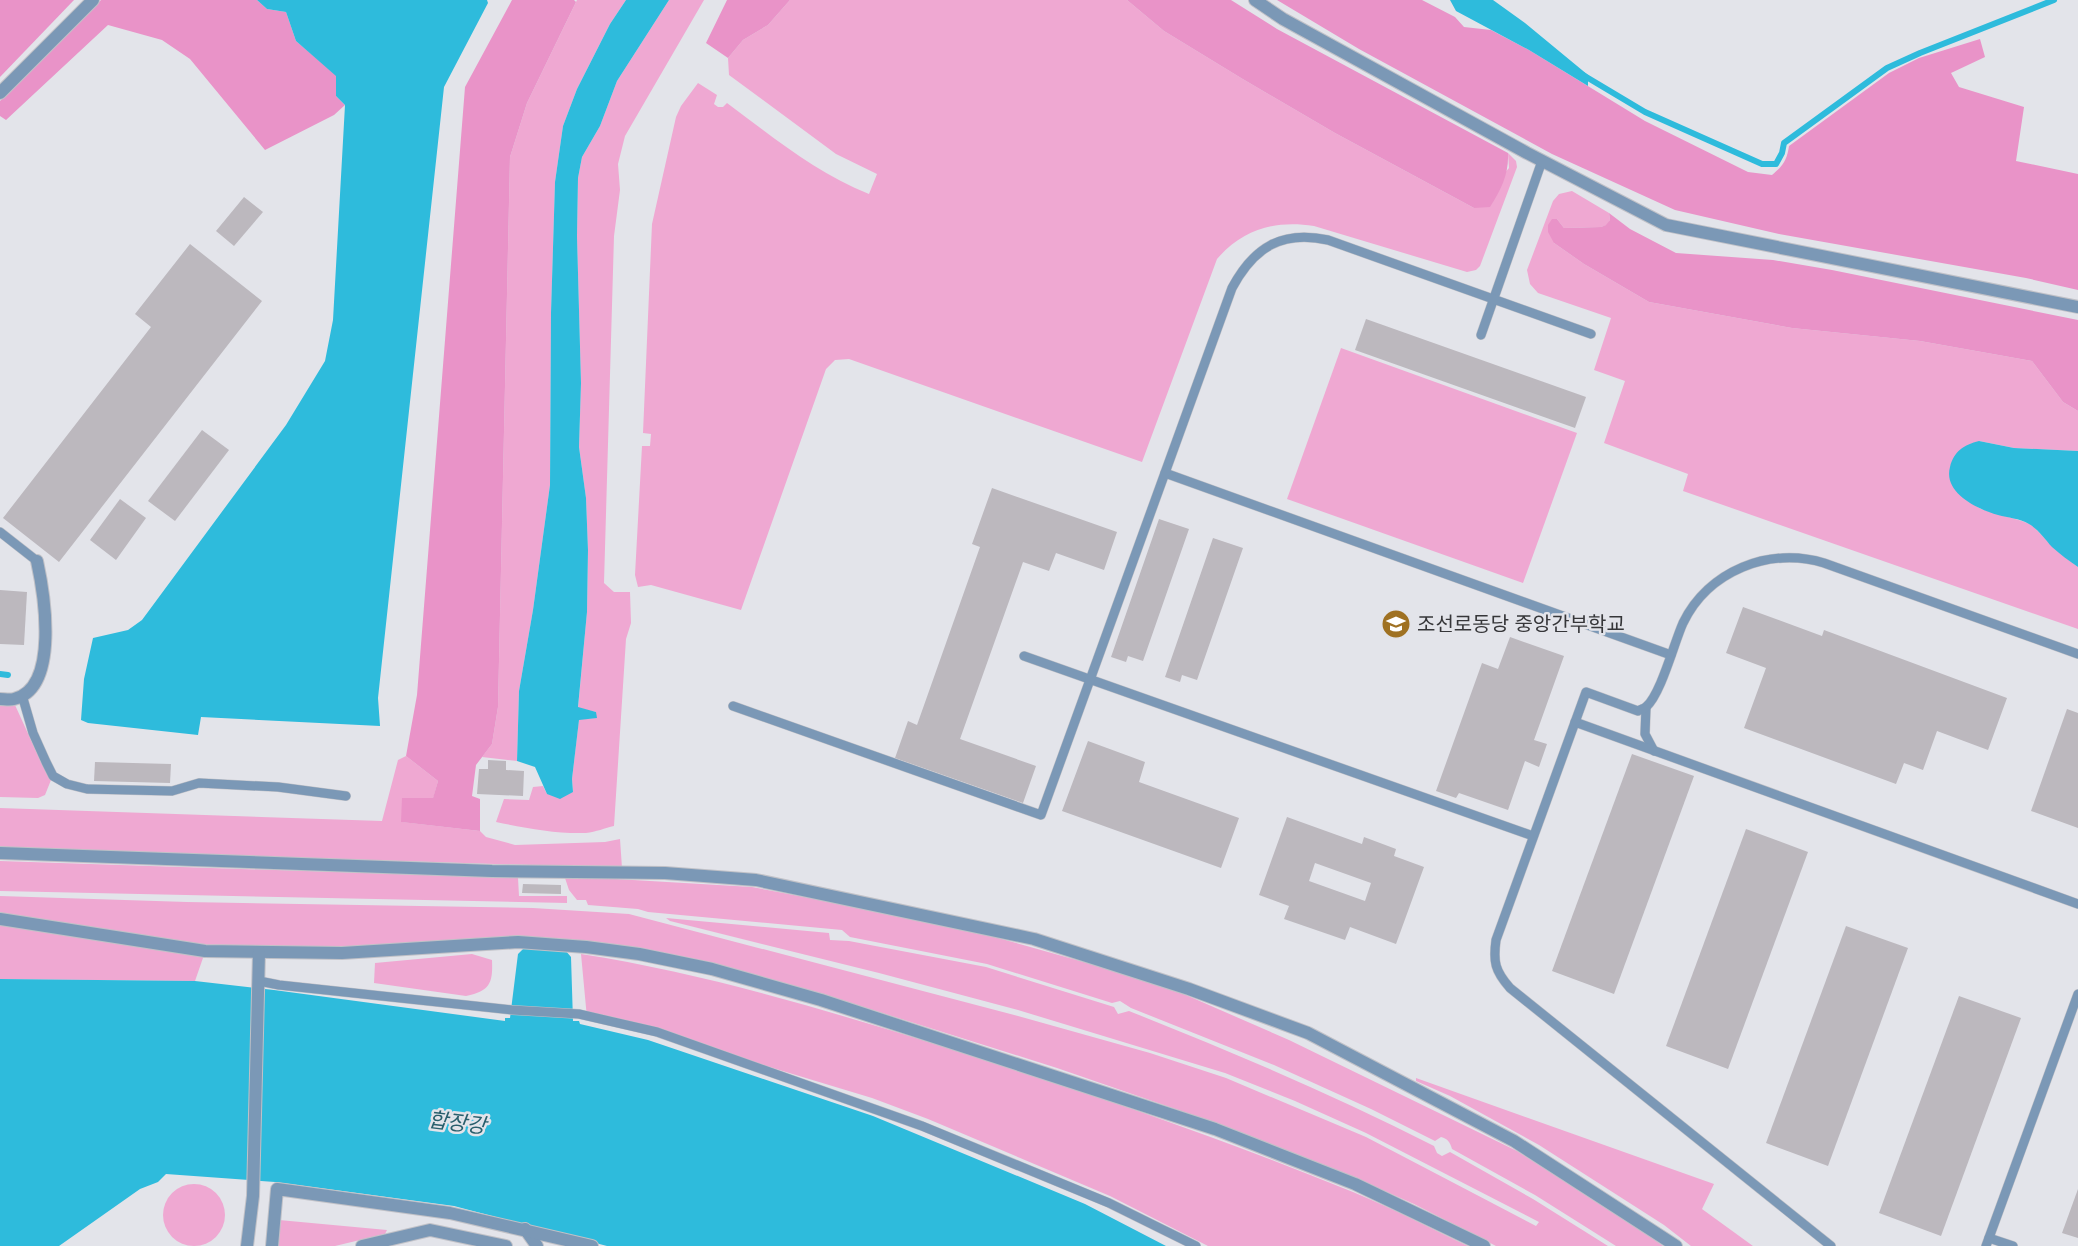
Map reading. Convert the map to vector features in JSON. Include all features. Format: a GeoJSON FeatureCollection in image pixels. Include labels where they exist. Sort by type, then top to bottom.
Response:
{"type":"FeatureCollection","features":[{"type":"Feature","properties":{"kind":"street"},"geometry":{"type":"LineString","coordinates":[[0,93],[93,0]]}},
{"type":"Feature","properties":{"kind":"street"},"geometry":{"type":"LineString","coordinates":[[1255,0],[1283,19],[1542,161],[1666,225],[2078,307]]}},
{"type":"Feature","properties":{"kind":"street"},"geometry":{"type":"LineString","coordinates":[[0,699],[14,699],[31,690],[41,672],[45,639],[44,595],[37,561]]}},
{"type":"Feature","properties":{"kind":"street"},"geometry":{"type":"LineString","coordinates":[[0,853],[492,871],[665,873],[756,880],[1034,939],[1189,988],[1308,1033],[1514,1141],[1676,1246]]}},
{"type":"Feature","properties":{"kind":"street"},"geometry":{"type":"LineString","coordinates":[[0,919],[205,951],[342,953],[518,942],[585,947],[712,969],[821,1000],[1215,1129],[1355,1184],[1484,1246]]}},
{"type":"Feature","properties":{"kind":"street"},"geometry":{"type":"LineString","coordinates":[[247,1246],[253,1196],[259,952]]}},
{"type":"Feature","properties":{"kind":"street"},"geometry":{"type":"LineString","coordinates":[[272,1246],[277,1189],[450,1213],[592,1246]]}},
{"type":"Feature","properties":{"kind":"street"},"geometry":{"type":"LineString","coordinates":[[430,1230],[450,1213]]}},
{"type":"Feature","properties":{"kind":"street"},"geometry":{"type":"LineString","coordinates":[[362,1246],[430,1230],[506,1246]]}},
{"type":"Feature","properties":{"kind":"street"},"geometry":{"type":"LineString","coordinates":[[525,1230],[537,1246]]}},
{"type":"Feature","properties":{"kind":"lane"},"geometry":{"type":"LineString","coordinates":[[1480,335],[1542,161]]}},
{"type":"Feature","properties":{"kind":"lane"},"geometry":{"type":"LineString","coordinates":[[734,706],[1041,814],[1232,288],[1242,269],[1253,256],[1268,246],[1289,238],[1308,236],[1329,240],[1591,334]]}},
{"type":"Feature","properties":{"kind":"lane"},"geometry":{"type":"LineString","coordinates":[[1165,473],[1671,655]]}},
{"type":"Feature","properties":{"kind":"lane"},"geometry":{"type":"LineString","coordinates":[[0,532],[37,561]]}},
{"type":"Feature","properties":{"kind":"lane"},"geometry":{"type":"LineString","coordinates":[[1831,1246],[1510,988],[1499,975],[1494,958],[1496,940],[1586,692],[1638,711],[1646,707],[1655,694],[1684,621],[1711,586],[1736,569],[1761,560],[1788,556],[1809,558],[1824,563],[2078,654]]}},
{"type":"Feature","properties":{"kind":"lane"},"geometry":{"type":"LineString","coordinates":[[1024,656],[1533,836]]}},
{"type":"Feature","properties":{"kind":"lane"},"geometry":{"type":"LineString","coordinates":[[22,695],[33,733],[53,776],[67,784],[87,789],[172,791],[200,783],[278,787],[346,796]]}},
{"type":"Feature","properties":{"kind":"lane"},"geometry":{"type":"LineString","coordinates":[[1646,707],[1645,734],[1654,751]]}},
{"type":"Feature","properties":{"kind":"lane"},"geometry":{"type":"LineString","coordinates":[[1575,722],[2078,904]]}},
{"type":"Feature","properties":{"kind":"lane"},"geometry":{"type":"LineString","coordinates":[[259,983],[512,1010],[579,1014],[657,1032],[922,1126],[1109,1203],[1196,1246]]}},
{"type":"Feature","properties":{"kind":"lane"},"geometry":{"type":"LineString","coordinates":[[2013,1246],[1988,1242],[2078,994]]}},
{"type":"Feature","properties":{"kind":"shaded area"},"geometry":{"type":"Polygon","coordinates":[[[0,0],[74,0],[0,77],[0,0]]]}},
{"type":"Feature","properties":{"kind":"shaded area"},"geometry":{"type":"Polygon","coordinates":[[[101,0],[257,0],[267,9],[286,12],[296,41],[337,76],[336,96],[345,105],[334,115],[265,150],[190,59],[162,40],[108,25],[6,120],[0,116],[0,101],[101,0]]]}},
{"type":"Feature","properties":{"kind":"shaded area"},"geometry":{"type":"Polygon","coordinates":[[[512,0],[574,0],[576,2],[527,103],[510,157],[498,707],[492,744],[476,765],[472,796],[480,799],[480,831],[401,822],[402,798],[433,798],[438,781],[406,756],[417,695],[465,87],[512,0]]]}},
{"type":"Feature","properties":{"kind":"shaded area"},"geometry":{"type":"Polygon","coordinates":[[[577,0],[626,0],[610,24],[577,89],[563,126],[555,182],[551,313],[550,485],[519,691],[517,761],[482,757],[492,744],[498,707],[510,157],[527,103],[577,0]]]}},
{"type":"Feature","properties":{"kind":"shaded area"},"geometry":{"type":"Polygon","coordinates":[[[669,0],[704,0],[625,136],[618,164],[620,190],[614,236],[604,583],[614,592],[630,592],[631,623],[626,639],[614,826],[590,832],[564,833],[496,822],[504,799],[529,800],[533,787],[543,786],[547,794],[573,792],[572,779],[579,719],[596,718],[596,712],[578,708],[587,612],[588,550],[586,498],[579,447],[581,383],[577,236],[578,178],[582,157],[600,126],[617,81],[669,0]]]}},
{"type":"Feature","properties":{"kind":"shaded area"},"geometry":{"type":"Polygon","coordinates":[[[727,0],[790,0],[768,25],[743,40],[728,58],[706,43],[727,0]]]}},
{"type":"Feature","properties":{"kind":"shaded area"},"geometry":{"type":"Polygon","coordinates":[[[790,0],[1127,0],[1164,31],[1241,78],[1335,133],[1474,208],[1509,168],[1508,153],[1516,161],[1517,167],[1480,266],[1476,270],[1467,272],[1314,226],[1300,224],[1261,229],[1238,240],[1217,259],[1142,462],[849,359],[835,360],[826,369],[741,610],[651,585],[638,587],[635,575],[642,446],[650,446],[651,434],[643,433],[652,224],[676,117],[681,106],[698,83],[717,95],[714,104],[718,107],[723,107],[727,103],[795,153],[831,176],[869,194],[877,174],[836,154],[729,75],[728,58],[743,40],[768,25],[790,0]]]}},
{"type":"Feature","properties":{"kind":"shaded area"},"geometry":{"type":"Polygon","coordinates":[[[1127,0],[1231,0],[1277,29],[1508,153],[1506,175],[1498,194],[1490,207],[1474,208],[1335,133],[1241,78],[1164,31],[1127,0]]]}},
{"type":"Feature","properties":{"kind":"shaded area"},"geometry":{"type":"Polygon","coordinates":[[[1277,0],[1422,0],[1455,17],[1464,27],[1491,30],[1529,50],[1645,121],[1748,172],[1772,175],[1784,162],[1789,146],[1889,73],[1919,58],[1980,39],[1985,57],[1951,73],[1959,87],[2024,107],[2016,161],[2078,174],[2078,290],[2026,278],[1779,234],[1675,210],[1552,154],[1359,49],[1277,0]]]}},
{"type":"Feature","properties":{"kind":"shaded area"},"geometry":{"type":"Polygon","coordinates":[[[1572,191],[1609,213],[1610,220],[1607,225],[1601,227],[1564,228],[1557,219],[1554,243],[1584,264],[1649,302],[1792,328],[1920,341],[2032,361],[2063,402],[2078,411],[2078,451],[2014,448],[1979,441],[1968,501],[1981,509],[2032,525],[2055,549],[2078,567],[2078,629],[1683,491],[1688,474],[1604,443],[1625,381],[1594,370],[1611,318],[1538,293],[1530,284],[1527,270],[1553,201],[1559,194],[1572,191]]]}},
{"type":"Feature","properties":{"kind":"shaded area"},"geometry":{"type":"Polygon","coordinates":[[[1609,213],[1630,229],[1676,253],[1773,260],[2078,320],[2078,411],[2063,402],[2032,361],[1920,341],[1792,328],[1649,302],[1584,264],[1554,243],[1548,232],[1548,225],[1552,219],[1557,219],[1564,228],[1601,227],[1610,220],[1609,213]]]}},
{"type":"Feature","properties":{"kind":"shaded area"},"geometry":{"type":"Polygon","coordinates":[[[1341,348],[1577,433],[1523,583],[1287,499],[1341,348]]]}},
{"type":"Feature","properties":{"kind":"shaded area"},"geometry":{"type":"Polygon","coordinates":[[[0,705],[15,705],[51,780],[45,795],[38,798],[0,797],[0,705]]]}},
{"type":"Feature","properties":{"kind":"shaded area"},"geometry":{"type":"Polygon","coordinates":[[[406,756],[438,781],[433,799],[402,822],[480,831],[486,837],[515,845],[605,842],[620,839],[622,868],[0,848],[0,808],[382,821],[398,760],[406,756]]]}},
{"type":"Feature","properties":{"kind":"shaded area"},"geometry":{"type":"Polygon","coordinates":[[[0,861],[518,878],[519,896],[567,896],[567,903],[0,891],[0,861]]]}},
{"type":"Feature","properties":{"kind":"shaded area"},"geometry":{"type":"Polygon","coordinates":[[[565,878],[752,887],[916,918],[984,934],[1105,968],[1186,995],[1289,1040],[1517,1151],[1632,1223],[1663,1246],[1616,1246],[1535,1195],[1452,1149],[1449,1143],[1441,1137],[1435,1141],[1274,1065],[1131,1008],[1120,1001],[1112,1003],[987,964],[850,937],[842,930],[588,905],[586,900],[577,900],[569,890],[565,878]]]}},
{"type":"Feature","properties":{"kind":"shaded area"},"geometry":{"type":"Polygon","coordinates":[[[0,896],[533,908],[629,914],[1018,1016],[1150,1053],[1226,1078],[1366,1137],[1536,1226],[1539,1222],[1366,1133],[1225,1073],[1018,1010],[670,921],[666,918],[829,933],[830,940],[849,941],[986,967],[1114,1007],[1118,1014],[1129,1011],[1321,1092],[1434,1146],[1437,1153],[1442,1156],[1450,1152],[1533,1199],[1608,1246],[1496,1246],[1414,1204],[1355,1178],[1216,1123],[1057,1068],[822,994],[713,964],[583,941],[343,948],[198,945],[0,914],[0,896]]]}},
{"type":"Feature","properties":{"kind":"shaded area"},"geometry":{"type":"Polygon","coordinates":[[[0,923],[204,955],[195,981],[0,979],[0,923]]]}},
{"type":"Feature","properties":{"kind":"shaded area"},"geometry":{"type":"Polygon","coordinates":[[[472,954],[492,960],[491,980],[485,988],[474,994],[466,996],[374,983],[375,963],[472,954]]]}},
{"type":"Feature","properties":{"kind":"shaded area"},"geometry":{"type":"Polygon","coordinates":[[[581,954],[670,971],[758,992],[1038,1077],[1301,1171],[1382,1205],[1468,1246],[1208,1246],[1110,1196],[928,1119],[872,1098],[654,1032],[587,1018],[581,954]]]}},
{"type":"Feature","properties":{"kind":"shaded area"},"geometry":{"type":"Polygon","coordinates":[[[1416,1078],[1714,1184],[1702,1209],[1753,1246],[1691,1246],[1664,1225],[1539,1145],[1450,1096],[1416,1081],[1416,1078]]]}},
{"type":"Feature","properties":{"kind":"shaded area"},"geometry":{"type":"Polygon","coordinates":[[[188,1184],[200,1184],[216,1193],[223,1203],[225,1215],[223,1227],[216,1237],[200,1246],[188,1246],[177,1241],[168,1232],[163,1221],[163,1209],[168,1198],[177,1189],[188,1184]]]}},
{"type":"Feature","properties":{"kind":"shaded area"},"geometry":{"type":"Polygon","coordinates":[[[279,1220],[387,1230],[385,1234],[335,1246],[275,1246],[279,1220]]]}},
{"type":"Feature","properties":{"kind":"water"},"geometry":{"type":"Polygon","coordinates":[[[257,0],[487,0],[488,3],[444,87],[378,698],[380,726],[201,717],[198,735],[88,723],[81,720],[84,679],[93,638],[128,630],[142,620],[286,425],[325,361],[333,320],[345,105],[336,96],[336,76],[296,41],[286,12],[267,9],[257,0]]]}},
{"type":"Feature","properties":{"kind":"water"},"geometry":{"type":"Polygon","coordinates":[[[626,0],[669,0],[617,81],[600,126],[582,157],[578,178],[577,236],[581,383],[579,447],[586,498],[588,550],[587,612],[578,707],[596,712],[597,718],[579,720],[572,779],[573,792],[560,799],[547,794],[535,767],[517,761],[519,691],[550,485],[551,313],[555,182],[563,126],[577,89],[610,24],[626,0]]]}},
{"type":"Feature","properties":{"kind":"water"},"geometry":{"type":"Polygon","coordinates":[[[1450,0],[1493,0],[1588,75],[1588,86],[1529,50],[1456,11],[1450,0]]]}},
{"type":"Feature","properties":{"kind":"water"},"geometry":{"type":"Polygon","coordinates":[[[1979,441],[2014,448],[2078,451],[2078,567],[2052,547],[2029,524],[1981,509],[1957,492],[1949,476],[1952,461],[1960,449],[1979,441]]]}},
{"type":"Feature","properties":{"kind":"water","name":"합장강"},"geometry":{"type":"Polygon","coordinates":[[[524,948],[565,950],[571,957],[573,1021],[648,1040],[873,1116],[1085,1204],[1166,1246],[607,1246],[454,1206],[275,1182],[166,1174],[158,1182],[140,1189],[59,1246],[0,1246],[0,979],[195,981],[505,1021],[505,1018],[510,1018],[518,954],[524,948]]]}},
{"type":"Feature","properties":{"kind":"building"},"geometry":{"type":"Polygon","coordinates":[[[244,197],[263,212],[234,246],[216,231],[244,197]]]}},
{"type":"Feature","properties":{"kind":"building"},"geometry":{"type":"Polygon","coordinates":[[[190,244],[262,301],[59,562],[3,518],[151,327],[135,314],[190,244]]]}},
{"type":"Feature","properties":{"kind":"building"},"geometry":{"type":"Polygon","coordinates":[[[1366,319],[1586,397],[1575,428],[1355,350],[1366,319]]]}},
{"type":"Feature","properties":{"kind":"building"},"geometry":{"type":"Polygon","coordinates":[[[202,430],[229,450],[175,521],[148,501],[202,430]]]}},
{"type":"Feature","properties":{"kind":"building"},"geometry":{"type":"Polygon","coordinates":[[[992,488],[1117,532],[1104,570],[1056,553],[1049,571],[1023,562],[960,739],[1036,766],[1023,803],[895,758],[908,721],[917,725],[980,547],[972,544],[992,488]]]}},
{"type":"Feature","properties":{"kind":"building"},"geometry":{"type":"Polygon","coordinates":[[[120,499],[146,518],[116,560],[90,540],[120,499]]]}},
{"type":"Feature","properties":{"kind":"building"},"geometry":{"type":"Polygon","coordinates":[[[1159,519],[1189,529],[1143,661],[1128,656],[1126,662],[1111,657],[1159,519]]]}},
{"type":"Feature","properties":{"kind":"building"},"geometry":{"type":"Polygon","coordinates":[[[1213,538],[1243,548],[1197,680],[1182,675],[1180,682],[1165,677],[1213,538]]]}},
{"type":"Feature","properties":{"kind":"building"},"geometry":{"type":"Polygon","coordinates":[[[0,590],[27,592],[24,645],[0,644],[0,590]]]}},
{"type":"Feature","properties":{"kind":"building"},"geometry":{"type":"Polygon","coordinates":[[[1743,607],[1822,636],[1824,630],[2007,698],[1988,750],[1937,731],[1923,770],[1904,763],[1896,784],[1744,728],[1766,668],[1726,653],[1743,607]]]}},
{"type":"Feature","properties":{"kind":"building"},"geometry":{"type":"Polygon","coordinates":[[[1510,637],[1564,656],[1534,740],[1547,744],[1539,767],[1525,761],[1508,810],[1459,793],[1456,798],[1436,791],[1482,663],[1498,669],[1510,637]]]}},
{"type":"Feature","properties":{"kind":"building"},"geometry":{"type":"Polygon","coordinates":[[[2067,709],[2078,713],[2078,828],[2031,811],[2067,709]]]}},
{"type":"Feature","properties":{"kind":"building"},"geometry":{"type":"Polygon","coordinates":[[[1088,741],[1145,762],[1139,782],[1239,818],[1221,868],[1062,811],[1088,741]]]}},
{"type":"Feature","properties":{"kind":"building"},"geometry":{"type":"Polygon","coordinates":[[[1632,754],[1694,776],[1614,994],[1552,971],[1632,754]]]}},
{"type":"Feature","properties":{"kind":"building"},"geometry":{"type":"Polygon","coordinates":[[[488,760],[506,761],[506,770],[524,771],[523,796],[477,794],[479,769],[488,769],[488,760]]]}},
{"type":"Feature","properties":{"kind":"building"},"geometry":{"type":"Polygon","coordinates":[[[95,762],[171,764],[170,783],[94,781],[95,762]]]}},
{"type":"Feature","properties":{"kind":"building"},"geometry":{"type":"Polygon","coordinates":[[[1287,817],[1362,844],[1364,837],[1396,849],[1394,856],[1424,867],[1396,944],[1350,927],[1345,940],[1284,919],[1289,906],[1259,895],[1287,817]],[[1315,863],[1309,881],[1365,901],[1371,883],[1315,863]]]}},
{"type":"Feature","properties":{"kind":"building"},"geometry":{"type":"Polygon","coordinates":[[[1746,829],[1808,852],[1728,1069],[1666,1046],[1746,829]]]}},
{"type":"Feature","properties":{"kind":"building"},"geometry":{"type":"Polygon","coordinates":[[[523,884],[561,885],[561,894],[522,893],[523,884]]]}},
{"type":"Feature","properties":{"kind":"building"},"geometry":{"type":"Polygon","coordinates":[[[1846,926],[1908,948],[1828,1166],[1766,1143],[1846,926]]]}},
{"type":"Feature","properties":{"kind":"building"},"geometry":{"type":"Polygon","coordinates":[[[1959,996],[2021,1018],[1941,1236],[1879,1213],[1959,996]]]}},
{"type":"Feature","properties":{"kind":"building"},"geometry":{"type":"Polygon","coordinates":[[[2078,1189],[2078,1238],[2062,1233],[2078,1189]]]}},
{"type":"Feature","properties":{"kind":"waterway"},"geometry":{"type":"LineString","coordinates":[[1583,75],[1645,112],[1762,164],[1776,164],[1784,143],[1887,68],[2054,0]]}},
{"type":"Feature","properties":{"kind":"waterway"},"geometry":{"type":"LineString","coordinates":[[0,674],[8,675]]}},
{"type":"Feature","properties":{"kind":"place","name":"조선로동당 중앙간부학교"},"geometry":{"type":"Point","coordinates":[1396,624]}}]}
